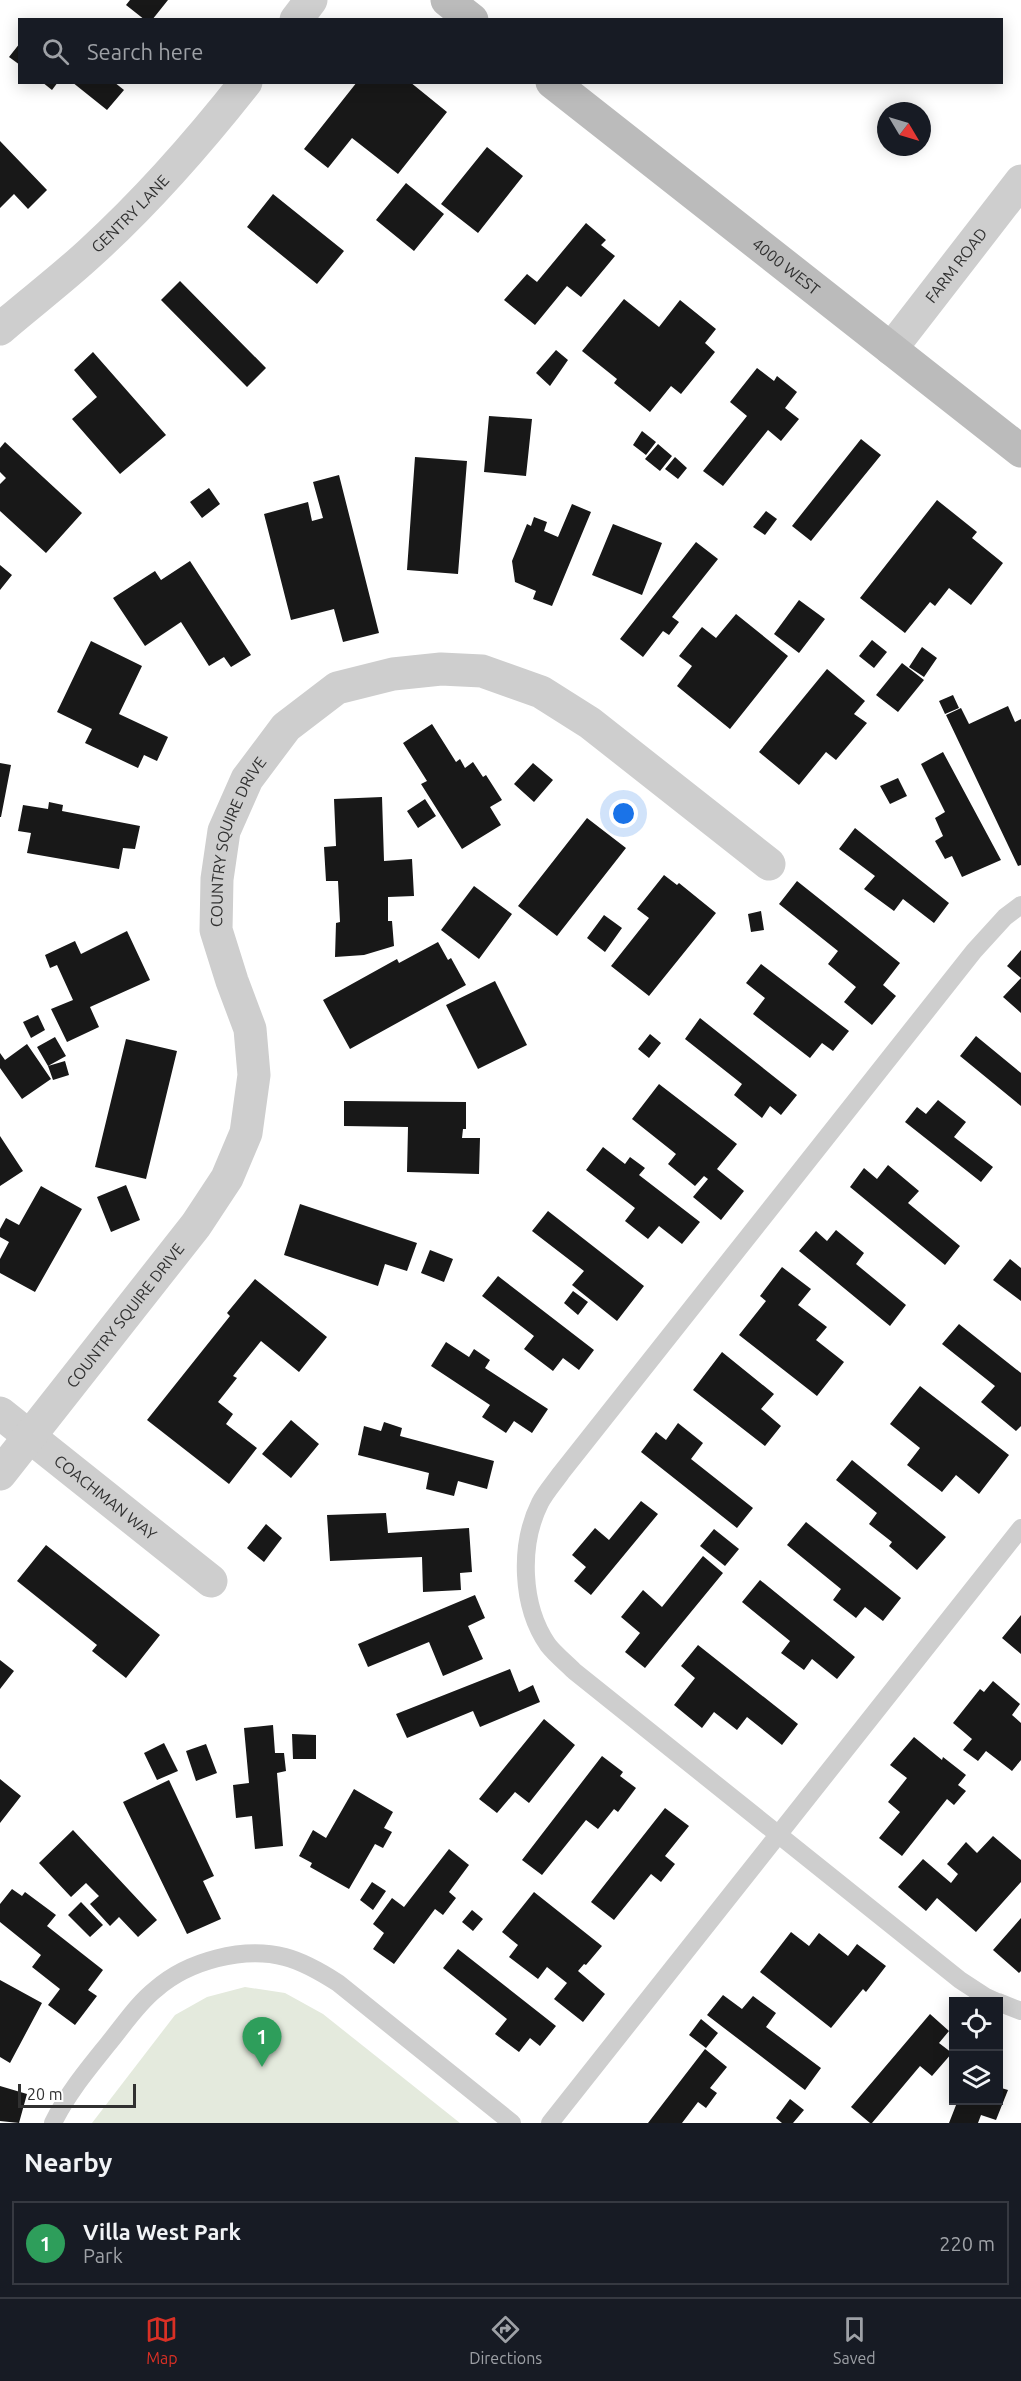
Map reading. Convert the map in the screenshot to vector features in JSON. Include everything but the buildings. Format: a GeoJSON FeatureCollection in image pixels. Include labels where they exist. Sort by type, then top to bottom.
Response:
{"type":"FeatureCollection","features":[{"type":"Feature","properties":{"kind":"main road"},"geometry":{"type":"LineString","coordinates":[[447,0],[470,18]]}},
{"type":"Feature","properties":{"kind":"main road","name":"4000 WEST"},"geometry":{"type":"LineString","coordinates":[[555,84],[1021,451]]}},
{"type":"Feature","properties":{"kind":"street"},"geometry":{"type":"LineString","coordinates":[[298,18],[311,0]]}},
{"type":"Feature","properties":{"kind":"street","name":"GENTRY LANE"},"geometry":{"type":"LineString","coordinates":[[0,329],[90,254],[146,199],[203,136],[244,84]]}},
{"type":"Feature","properties":{"kind":"street","name":"FARM ROAD"},"geometry":{"type":"LineString","coordinates":[[891,349],[1021,182]]}},
{"type":"Feature","properties":{"kind":"street","name":"COUNTRY SQUIRE DRIVE"},"geometry":{"type":"LineString","coordinates":[[0,1474],[196,1225],[227,1178],[246,1133],[254,1075],[250,1029],[216,930],[217,879],[224,831],[247,779],[285,727],[337,688],[393,674],[441,669],[482,671],[541,692],[590,723],[769,864]]}},
{"type":"Feature","properties":{"kind":"street","name":"COACHMAN WAY"},"geometry":{"type":"LineString","coordinates":[[0,1413],[211,1581]]}},
{"type":"Feature","properties":{"kind":"lane"},"geometry":{"type":"LineString","coordinates":[[986,1997],[960,1980],[574,1671],[549,1645],[535,1620],[527,1585],[527,1550],[531,1527],[540,1502],[568,1464],[974,951],[1005,917],[1021,905]]}},
{"type":"Feature","properties":{"kind":"lane"},"geometry":{"type":"LineString","coordinates":[[550,2123],[1021,1528]]}},
{"type":"Feature","properties":{"kind":"lane"},"geometry":{"type":"LineString","coordinates":[[53,2123],[62,2106],[102,2052],[156,1988],[180,1972],[215,1959],[252,1953],[284,1956],[315,1968],[338,1983],[512,2123]]}},
{"type":"Feature","properties":{"kind":"lane"},"geometry":{"type":"LineString","coordinates":[[1003,2004],[1021,2011]]}},
{"type":"Feature","properties":{"kind":"shaded area"},"geometry":{"type":"Polygon","coordinates":[[[245,1987],[285,1993],[323,2014],[460,2123],[92,2123],[175,2015],[207,1997],[245,1987]]]}},
{"type":"Feature","properties":{"kind":"place","name":"Villa West Park"},"geometry":{"type":"Point","coordinates":[262,2067]}}]}
